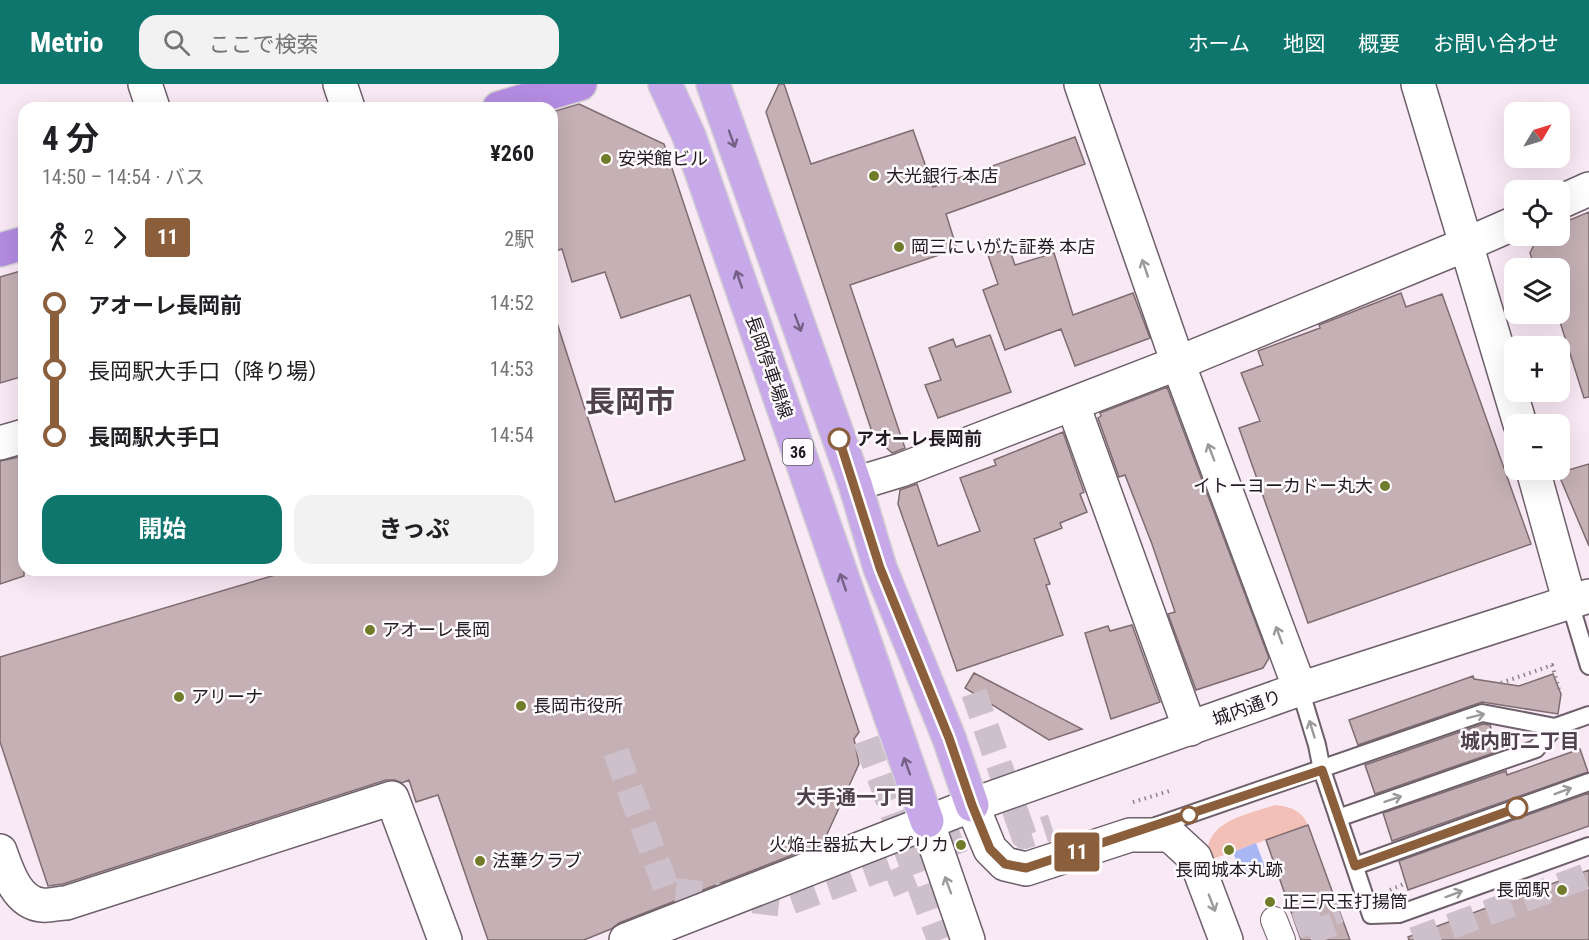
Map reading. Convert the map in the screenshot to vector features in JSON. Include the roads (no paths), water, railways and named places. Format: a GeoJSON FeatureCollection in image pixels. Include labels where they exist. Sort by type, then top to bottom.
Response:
{"type":"FeatureCollection","features":[{"type":"Feature","properties":{"kind":"highway"},"geometry":{"type":"LineString","coordinates":[[519,102],[580,84]]}},
{"type":"Feature","properties":{"kind":"main road","name":"長岡停車場線"},"geometry":{"type":"LineString","coordinates":[[665,84],[689,135],[927,821]]}},
{"type":"Feature","properties":{"kind":"main road","name":"36"},"geometry":{"type":"LineString","coordinates":[[713,84],[855,484],[880,568],[949,738],[972,805]]}},
{"type":"Feature","properties":{"kind":"street"},"geometry":{"type":"LineString","coordinates":[[145,84],[151,102]]}},
{"type":"Feature","properties":{"kind":"street"},"geometry":{"type":"LineString","coordinates":[[340,84],[346,102]]}},
{"type":"Feature","properties":{"kind":"street"},"geometry":{"type":"LineString","coordinates":[[1081,84],[1178,363],[1300,689]]}},
{"type":"Feature","properties":{"kind":"street"},"geometry":{"type":"LineString","coordinates":[[1418,84],[1517,414]]}},
{"type":"Feature","properties":{"kind":"street"},"geometry":{"type":"LineString","coordinates":[[1570,198],[1589,189]]}},
{"type":"Feature","properties":{"kind":"street"},"geometry":{"type":"LineString","coordinates":[[855,484],[901,470],[1073,405],[1504,228]]}},
{"type":"Feature","properties":{"kind":"street"},"geometry":{"type":"LineString","coordinates":[[1073,405],[1190,729]]}},
{"type":"Feature","properties":{"kind":"street"},"geometry":{"type":"LineString","coordinates":[[0,443],[18,438]]}},
{"type":"Feature","properties":{"kind":"street"},"geometry":{"type":"LineString","coordinates":[[1537,480],[1579,600]]}},
{"type":"Feature","properties":{"kind":"street","name":"城内通り"},"geometry":{"type":"LineString","coordinates":[[626,940],[927,821],[1300,689],[1579,600]]}},
{"type":"Feature","properties":{"kind":"street"},"geometry":{"type":"LineString","coordinates":[[0,851],[7,872],[28,900],[42,905],[66,903],[392,798],[445,940]]}},
{"type":"Feature","properties":{"kind":"street"},"geometry":{"type":"LineString","coordinates":[[972,805],[990,849],[1005,864],[1015,867],[1026,868],[1130,835],[1170,835],[1195,858],[1226,940]]}},
{"type":"Feature","properties":{"kind":"street"},"geometry":{"type":"LineString","coordinates":[[927,821],[968,940]]}},
{"type":"Feature","properties":{"kind":"street"},"geometry":{"type":"LineString","coordinates":[[1130,835],[1156,845],[1171,862],[1201,940]]}},
{"type":"Feature","properties":{"kind":"lane"},"geometry":{"type":"LineString","coordinates":[[1579,600],[1589,666]]}},
{"type":"Feature","properties":{"kind":"lane"},"geometry":{"type":"LineString","coordinates":[[1300,689],[1322,770],[1371,915],[1399,914],[1589,846]]}},
{"type":"Feature","properties":{"kind":"lane"},"geometry":{"type":"LineString","coordinates":[[1130,835],[1482,713],[1555,727]]}},
{"type":"Feature","properties":{"kind":"lane"},"geometry":{"type":"LineString","coordinates":[[1338,818],[1536,749],[1555,727],[1589,715]]}},
{"type":"Feature","properties":{"kind":"lane"},"geometry":{"type":"LineString","coordinates":[[1355,866],[1589,782]]}},
{"type":"Feature","properties":{"kind":"water"},"geometry":{"type":"Polygon","coordinates":[[[1256,843],[1265,867],[1241,875],[1233,852],[1256,843]]]}},
{"type":"Feature","properties":{"kind":"tunnel"},"geometry":{"type":"LineString","coordinates":[[616,752],[667,890],[784,904],[1018,819],[974,693]]}},
{"type":"Feature","properties":{"kind":"tunnel"},"geometry":{"type":"LineString","coordinates":[[866,740],[940,940]]}},
{"type":"Feature","properties":{"kind":"tunnel"},"geometry":{"type":"LineString","coordinates":[[1018,819],[1024,836],[1052,827]]}},
{"type":"Feature","properties":{"kind":"tunnel"},"geometry":{"type":"LineString","coordinates":[[889,885],[915,874]]}},
{"type":"Feature","properties":{"kind":"tunnel"},"geometry":{"type":"LineString","coordinates":[[1414,940],[1589,875]]}},
{"type":"Feature","properties":{"kind":"tunnel"},"geometry":{"type":"LineString","coordinates":[[1296,926],[1339,910]]}},
{"type":"Feature","properties":{"kind":"tunnel"},"geometry":{"type":"LineString","coordinates":[[1317,918],[1325,940]]}},
{"type":"Feature","properties":{"kind":"place","name":"安栄館ビル"},"geometry":{"type":"Point","coordinates":[606,159]}},
{"type":"Feature","properties":{"kind":"place","name":"大光銀行 本店"},"geometry":{"type":"Point","coordinates":[874,176]}},
{"type":"Feature","properties":{"kind":"place","name":"岡三にいがた証券 本店"},"geometry":{"type":"Point","coordinates":[899,247]}},
{"type":"Feature","properties":{"kind":"place","name":"アオーレ長岡前"},"geometry":{"type":"Point","coordinates":[839,439]}},
{"type":"Feature","properties":{"kind":"place","name":"イトーヨーカドー丸大"},"geometry":{"type":"Point","coordinates":[1385,486]}},
{"type":"Feature","properties":{"kind":"place","name":"アオーレ長岡"},"geometry":{"type":"Point","coordinates":[370,630]}},
{"type":"Feature","properties":{"kind":"place","name":"アリーナ"},"geometry":{"type":"Point","coordinates":[179,697]}},
{"type":"Feature","properties":{"kind":"place","name":"長岡市役所"},"geometry":{"type":"Point","coordinates":[521,706]}},
{"type":"Feature","properties":{"kind":"place","name":"火焔土器拡大レプリカ"},"geometry":{"type":"Point","coordinates":[961,845]}},
{"type":"Feature","properties":{"kind":"place","name":"長岡城本丸跡"},"geometry":{"type":"Point","coordinates":[1229,850]}},
{"type":"Feature","properties":{"kind":"place","name":"法華クラブ"},"geometry":{"type":"Point","coordinates":[480,861]}},
{"type":"Feature","properties":{"kind":"place","name":"長岡駅"},"geometry":{"type":"Point","coordinates":[1562,890]}},
{"type":"Feature","properties":{"kind":"place","name":"正三尺玉打揚筒"},"geometry":{"type":"Point","coordinates":[1270,902]}},
{"type":"Feature","properties":{"kind":"district","name":"長岡市"},"geometry":{"type":"Point","coordinates":[630,402]}},
{"type":"Feature","properties":{"kind":"district","name":"城内町二丁目"},"geometry":{"type":"Point","coordinates":[1520,741]}},
{"type":"Feature","properties":{"kind":"district","name":"大手通一丁目"},"geometry":{"type":"Point","coordinates":[856,797]}}]}
